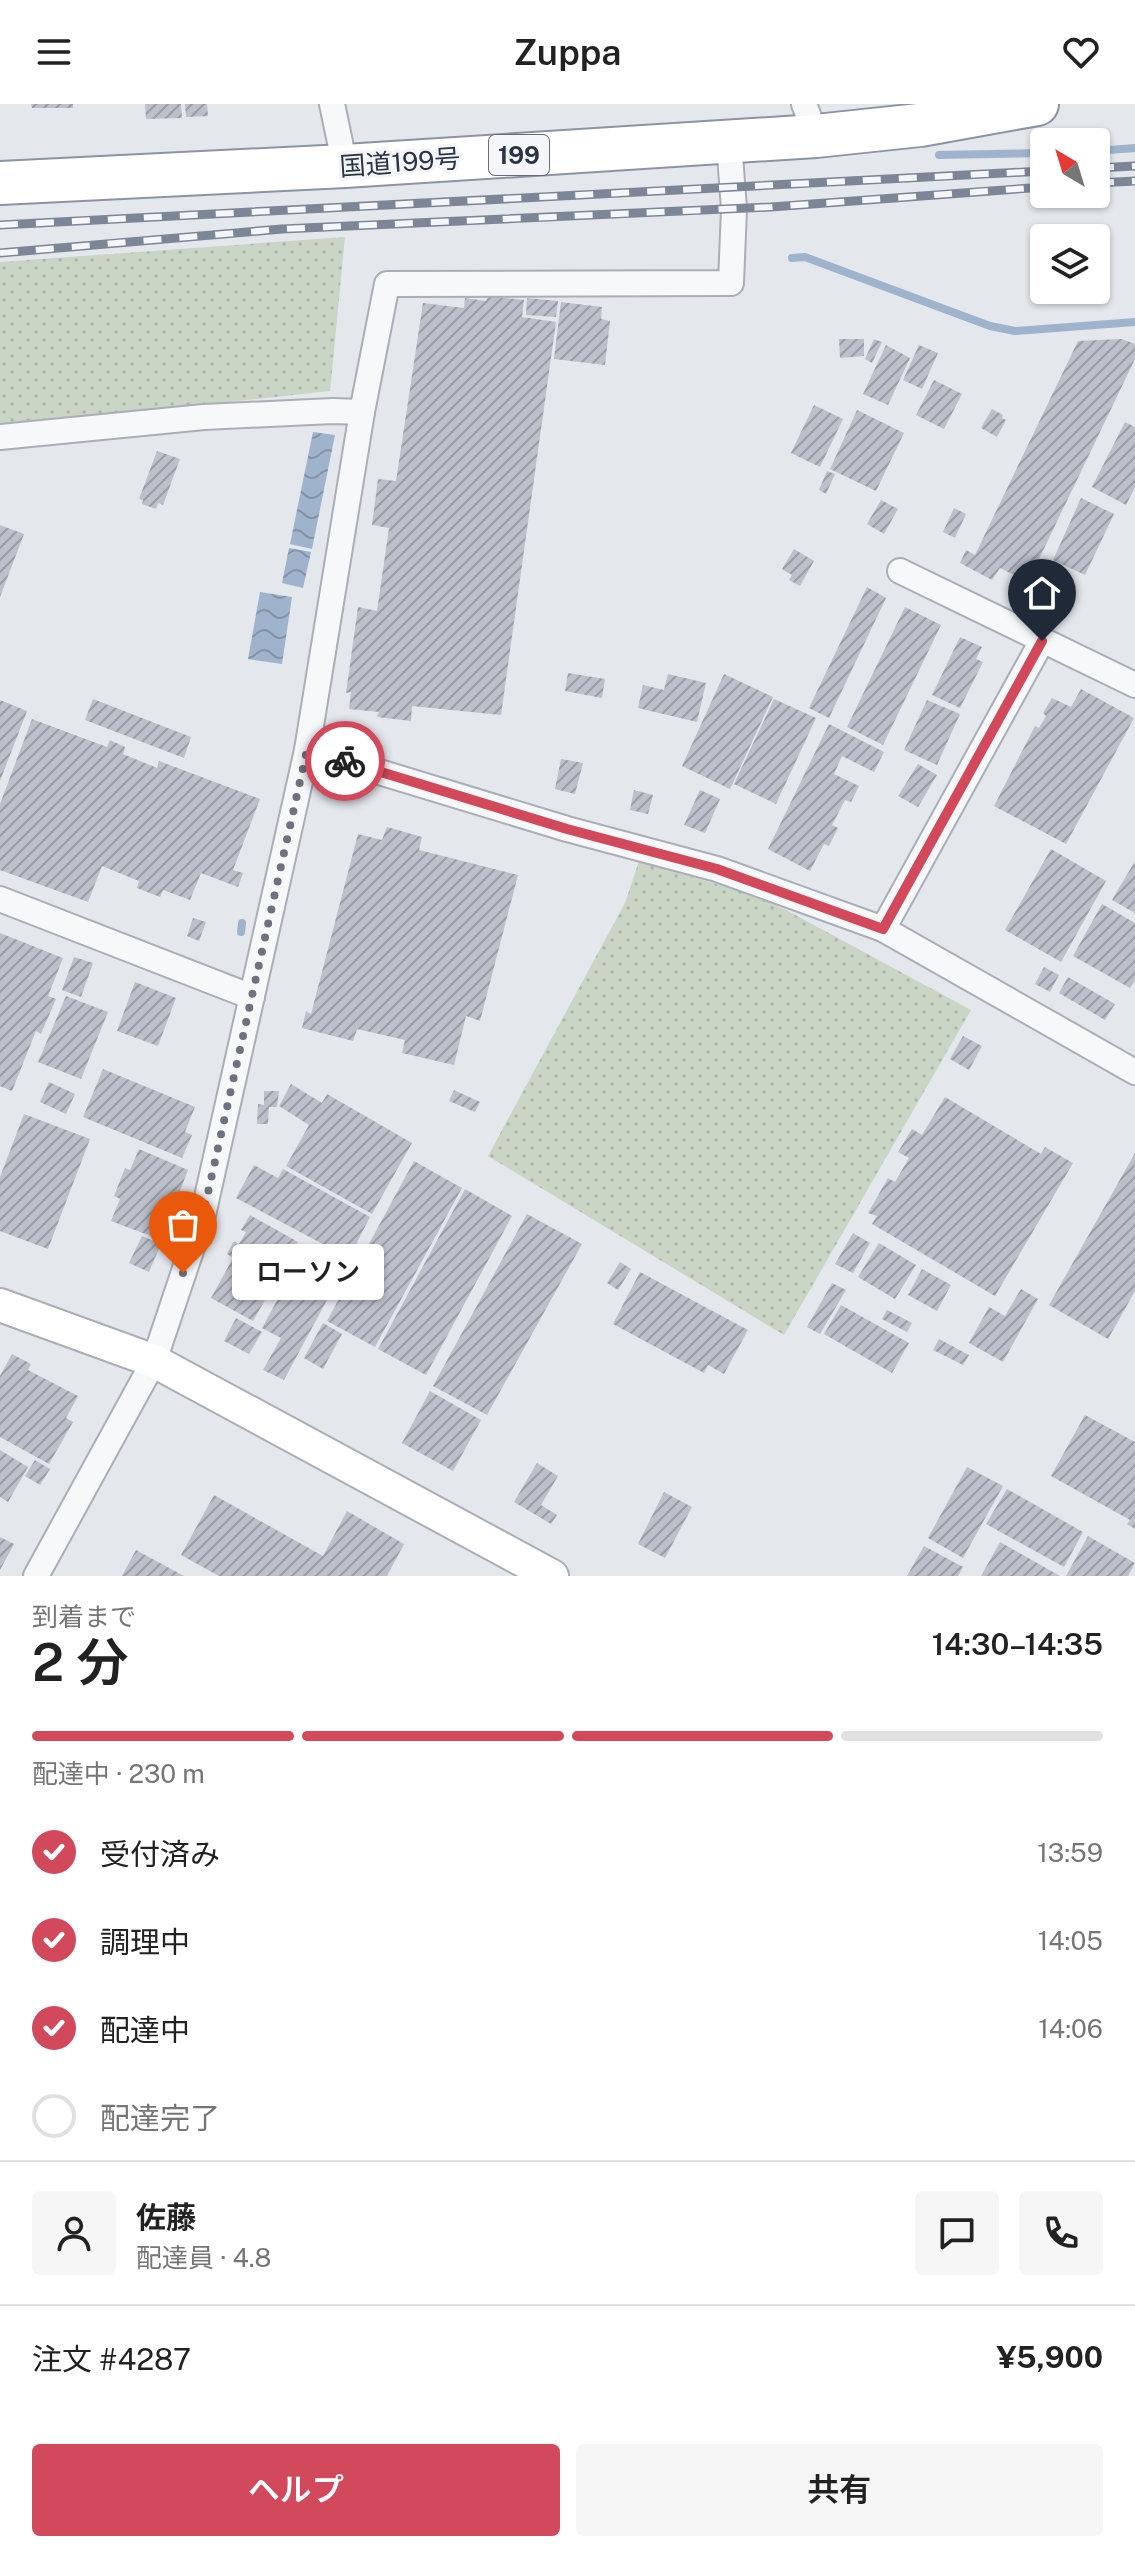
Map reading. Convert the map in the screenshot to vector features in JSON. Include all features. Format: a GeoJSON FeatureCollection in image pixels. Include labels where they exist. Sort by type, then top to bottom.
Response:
{"type":"FeatureCollection","features":[{"type":"Feature","properties":{"kind":"highway","name":"国道199号"},"geometry":{"type":"LineString","coordinates":[[0,156],[817,114],[920,125],[1037,104]]}},
{"type":"Feature","properties":{"kind":"highway","name":"国道199号"},"geometry":{"type":"LineString","coordinates":[[0,183],[339,137],[729,142],[817,114]]}},
{"type":"Feature","properties":{"kind":"street"},"geometry":{"type":"LineString","coordinates":[[36,1576],[154,1361],[203,1215],[307,750],[362,412],[387,284],[731,283],[734,209],[729,142]]}},
{"type":"Feature","properties":{"kind":"street"},"geometry":{"type":"LineString","coordinates":[[0,437],[204,417],[362,412]]}},
{"type":"Feature","properties":{"kind":"street"},"geometry":{"type":"LineString","coordinates":[[900,571],[1135,685]]}},
{"type":"Feature","properties":{"kind":"street"},"geometry":{"type":"LineString","coordinates":[[883,929],[1042,641]]}},
{"type":"Feature","properties":{"kind":"street"},"geometry":{"type":"LineString","coordinates":[[307,750],[567,829],[717,869],[883,929],[1135,1072]]}},
{"type":"Feature","properties":{"kind":"street"},"geometry":{"type":"LineString","coordinates":[[0,899],[252,997]]}},
{"type":"Feature","properties":{"kind":"street"},"geometry":{"type":"LineString","coordinates":[[0,1305],[154,1361],[552,1576]]}},
{"type":"Feature","properties":{"kind":"green space"},"geometry":{"type":"Polygon","coordinates":[[[345,237],[330,391],[0,427],[0,262],[345,237]]]}},
{"type":"Feature","properties":{"kind":"green space"},"geometry":{"type":"Polygon","coordinates":[[[639,861],[747,893],[788,911],[971,1010],[784,1335],[488,1156],[625,903],[639,861]]]}},
{"type":"Feature","properties":{"kind":"water"},"geometry":{"type":"Polygon","coordinates":[[[313,432],[335,435],[312,549],[290,544],[313,432]]]}},
{"type":"Feature","properties":{"kind":"water"},"geometry":{"type":"Polygon","coordinates":[[[289,548],[311,552],[303,588],[282,583],[289,548]]]}},
{"type":"Feature","properties":{"kind":"water"},"geometry":{"type":"Polygon","coordinates":[[[260,592],[292,597],[282,664],[248,659],[260,592]]]}},
{"type":"Feature","properties":{"kind":"building"},"geometry":{"type":"Polygon","coordinates":[[[31,104],[73,104],[73,108],[32,108],[31,104]]]}},
{"type":"Feature","properties":{"kind":"building"},"geometry":{"type":"Polygon","coordinates":[[[145,104],[181,104],[182,118],[146,119],[145,104]]]}},
{"type":"Feature","properties":{"kind":"building"},"geometry":{"type":"Polygon","coordinates":[[[185,104],[207,104],[208,116],[186,117],[185,104]]]}},
{"type":"Feature","properties":{"kind":"building"},"geometry":{"type":"Polygon","coordinates":[[[488,296],[524,300],[522,317],[556,322],[501,715],[412,706],[411,721],[377,717],[379,712],[349,709],[351,692],[346,693],[358,607],[377,611],[389,528],[372,525],[378,479],[396,481],[423,303],[464,308],[465,298],[486,301],[488,296]]]}},
{"type":"Feature","properties":{"kind":"building"},"geometry":{"type":"Polygon","coordinates":[[[527,298],[558,301],[556,317],[526,315],[527,298]]]}},
{"type":"Feature","properties":{"kind":"building"},"geometry":{"type":"Polygon","coordinates":[[[561,302],[602,307],[601,319],[610,321],[605,365],[554,359],[561,302]]]}},
{"type":"Feature","properties":{"kind":"building"},"geometry":{"type":"Polygon","coordinates":[[[839,339],[864,339],[864,356],[840,358],[839,339]]]}},
{"type":"Feature","properties":{"kind":"building"},"geometry":{"type":"Polygon","coordinates":[[[874,339],[882,342],[872,363],[865,359],[874,339]]]}},
{"type":"Feature","properties":{"kind":"building"},"geometry":{"type":"Polygon","coordinates":[[[1122,339],[1135,344],[1135,359],[1028,582],[1000,568],[992,580],[960,563],[966,550],[975,555],[1078,341],[1122,339]]]}},
{"type":"Feature","properties":{"kind":"building"},"geometry":{"type":"Polygon","coordinates":[[[886,345],[910,358],[888,405],[863,394],[886,345]]]}},
{"type":"Feature","properties":{"kind":"building"},"geometry":{"type":"Polygon","coordinates":[[[919,345],[938,353],[922,389],[903,380],[919,345]]]}},
{"type":"Feature","properties":{"kind":"building"},"geometry":{"type":"Polygon","coordinates":[[[934,380],[962,394],[944,429],[916,415],[934,380]]]}},
{"type":"Feature","properties":{"kind":"building"},"geometry":{"type":"Polygon","coordinates":[[[814,405],[843,419],[820,467],[791,453],[814,405]]]}},
{"type":"Feature","properties":{"kind":"building"},"geometry":{"type":"Polygon","coordinates":[[[992,409],[1006,420],[997,437],[981,428],[992,409]]]}},
{"type":"Feature","properties":{"kind":"building"},"geometry":{"type":"Polygon","coordinates":[[[857,410],[904,433],[876,491],[830,469],[857,410]]]}},
{"type":"Feature","properties":{"kind":"building"},"geometry":{"type":"Polygon","coordinates":[[[1125,422],[1135,427],[1135,487],[1126,505],[1092,487],[1125,422]]]}},
{"type":"Feature","properties":{"kind":"building"},"geometry":{"type":"Polygon","coordinates":[[[157,451],[180,459],[163,505],[158,503],[156,509],[142,504],[143,500],[139,499],[157,451]]]}},
{"type":"Feature","properties":{"kind":"building"},"geometry":{"type":"Polygon","coordinates":[[[827,471],[835,474],[826,494],[819,490],[827,471]]]}},
{"type":"Feature","properties":{"kind":"building"},"geometry":{"type":"Polygon","coordinates":[[[1081,498],[1114,514],[1085,575],[1053,560],[1081,498]]]}},
{"type":"Feature","properties":{"kind":"building"},"geometry":{"type":"Polygon","coordinates":[[[881,500],[898,509],[884,534],[867,524],[881,500]]]}},
{"type":"Feature","properties":{"kind":"building"},"geometry":{"type":"Polygon","coordinates":[[[954,508],[966,514],[955,538],[943,532],[954,508]]]}},
{"type":"Feature","properties":{"kind":"building"},"geometry":{"type":"Polygon","coordinates":[[[0,525],[24,534],[0,597],[0,525]]]}},
{"type":"Feature","properties":{"kind":"building"},"geometry":{"type":"Polygon","coordinates":[[[794,549],[814,561],[800,586],[789,580],[792,575],[782,569],[794,549]]]}},
{"type":"Feature","properties":{"kind":"building"},"geometry":{"type":"Polygon","coordinates":[[[867,587],[886,598],[829,718],[809,708],[867,587]]]}},
{"type":"Feature","properties":{"kind":"building"},"geometry":{"type":"Polygon","coordinates":[[[905,607],[941,625],[883,745],[847,727],[905,607]]]}},
{"type":"Feature","properties":{"kind":"building"},"geometry":{"type":"Polygon","coordinates":[[[960,637],[982,647],[976,659],[983,662],[960,708],[932,695],[960,637]]]}},
{"type":"Feature","properties":{"kind":"building"},"geometry":{"type":"Polygon","coordinates":[[[568,673],[605,679],[602,698],[565,691],[568,673]]]}},
{"type":"Feature","properties":{"kind":"building"},"geometry":{"type":"Polygon","coordinates":[[[668,674],[706,683],[697,722],[638,708],[643,685],[664,690],[668,674]]]}},
{"type":"Feature","properties":{"kind":"building"},"geometry":{"type":"Polygon","coordinates":[[[724,674],[773,697],[730,789],[682,766],[724,674]]]}},
{"type":"Feature","properties":{"kind":"building"},"geometry":{"type":"Polygon","coordinates":[[[1081,689],[1134,718],[1066,844],[994,806],[1035,726],[1039,728],[1046,716],[1043,713],[1052,698],[1071,707],[1081,689]]]}},
{"type":"Feature","properties":{"kind":"building"},"geometry":{"type":"Polygon","coordinates":[[[93,699],[191,737],[184,758],[85,720],[93,699]]]}},
{"type":"Feature","properties":{"kind":"building"},"geometry":{"type":"Polygon","coordinates":[[[774,699],[816,718],[776,804],[734,784],[774,699]]]}},
{"type":"Feature","properties":{"kind":"building"},"geometry":{"type":"Polygon","coordinates":[[[0,700],[27,711],[0,781],[0,700]]]}},
{"type":"Feature","properties":{"kind":"building"},"geometry":{"type":"Polygon","coordinates":[[[927,700],[960,714],[937,765],[904,750],[927,700]]]}},
{"type":"Feature","properties":{"kind":"building"},"geometry":{"type":"Polygon","coordinates":[[[32,719],[107,747],[110,740],[125,747],[123,754],[157,768],[159,761],[260,799],[233,870],[243,873],[238,887],[201,873],[190,900],[163,890],[160,897],[137,888],[139,881],[102,866],[88,902],[0,870],[0,804],[32,719]]]}},
{"type":"Feature","properties":{"kind":"building"},"geometry":{"type":"Polygon","coordinates":[[[829,724],[884,752],[874,772],[842,756],[834,774],[859,786],[851,802],[845,800],[832,825],[838,828],[829,846],[824,844],[810,871],[768,849],[829,724]]]}},
{"type":"Feature","properties":{"kind":"building"},"geometry":{"type":"Polygon","coordinates":[[[561,759],[583,763],[575,794],[555,789],[561,759]]]}},
{"type":"Feature","properties":{"kind":"building"},"geometry":{"type":"Polygon","coordinates":[[[918,764],[937,775],[918,807],[898,796],[918,764]]]}},
{"type":"Feature","properties":{"kind":"building"},"geometry":{"type":"Polygon","coordinates":[[[634,790],[653,795],[648,814],[630,810],[634,790]]]}},
{"type":"Feature","properties":{"kind":"building"},"geometry":{"type":"Polygon","coordinates":[[[700,790],[720,799],[705,833],[684,825],[700,790]]]}},
{"type":"Feature","properties":{"kind":"building"},"geometry":{"type":"Polygon","coordinates":[[[387,827],[422,837],[419,850],[518,875],[480,1021],[466,1016],[454,1065],[402,1053],[405,1040],[357,1029],[353,1041],[302,1028],[306,1011],[311,1014],[358,834],[382,840],[387,827]]]}},
{"type":"Feature","properties":{"kind":"building"},"geometry":{"type":"Polygon","coordinates":[[[1051,849],[1106,881],[1061,962],[1005,930],[1051,849]]]}},
{"type":"Feature","properties":{"kind":"building"},"geometry":{"type":"Polygon","coordinates":[[[1135,861],[1135,913],[1112,900],[1135,861]]]}},
{"type":"Feature","properties":{"kind":"building"},"geometry":{"type":"Polygon","coordinates":[[[1102,904],[1135,923],[1135,981],[1130,988],[1073,956],[1102,904]]]}},
{"type":"Feature","properties":{"kind":"building"},"geometry":{"type":"Polygon","coordinates":[[[193,918],[206,922],[199,941],[187,936],[193,918]]]}},
{"type":"Feature","properties":{"kind":"building"},"geometry":{"type":"Polygon","coordinates":[[[0,933],[63,958],[48,996],[56,999],[41,1034],[36,1031],[12,1091],[0,1086],[0,933]]]}},
{"type":"Feature","properties":{"kind":"building"},"geometry":{"type":"Polygon","coordinates":[[[74,957],[93,963],[81,997],[62,990],[74,957]]]}},
{"type":"Feature","properties":{"kind":"building"},"geometry":{"type":"Polygon","coordinates":[[[1044,967],[1059,975],[1050,992],[1035,984],[1044,967]]]}},
{"type":"Feature","properties":{"kind":"building"},"geometry":{"type":"Polygon","coordinates":[[[1068,977],[1115,1004],[1105,1020],[1059,993],[1068,977]]]}},
{"type":"Feature","properties":{"kind":"building"},"geometry":{"type":"Polygon","coordinates":[[[135,982],[176,998],[158,1046],[117,1031],[135,982]]]}},
{"type":"Feature","properties":{"kind":"building"},"geometry":{"type":"Polygon","coordinates":[[[66,996],[108,1012],[81,1079],[38,1062],[66,996]]]}},
{"type":"Feature","properties":{"kind":"building"},"geometry":{"type":"Polygon","coordinates":[[[963,1036],[982,1046],[969,1070],[950,1059],[963,1036]]]}},
{"type":"Feature","properties":{"kind":"building"},"geometry":{"type":"Polygon","coordinates":[[[103,1069],[195,1107],[185,1132],[192,1135],[182,1158],[83,1117],[103,1069]]]}},
{"type":"Feature","properties":{"kind":"building"},"geometry":{"type":"Polygon","coordinates":[[[49,1082],[75,1094],[66,1114],[40,1102],[49,1082]]]}},
{"type":"Feature","properties":{"kind":"building"},"geometry":{"type":"Polygon","coordinates":[[[291,1084],[322,1103],[327,1094],[412,1143],[372,1214],[286,1166],[309,1125],[279,1106],[291,1084]]]}},
{"type":"Feature","properties":{"kind":"building"},"geometry":{"type":"Polygon","coordinates":[[[454,1090],[480,1102],[475,1112],[449,1101],[454,1090]]]}},
{"type":"Feature","properties":{"kind":"building"},"geometry":{"type":"Polygon","coordinates":[[[264,1091],[279,1091],[277,1107],[269,1107],[268,1124],[257,1124],[258,1104],[264,1105],[264,1091]]]}},
{"type":"Feature","properties":{"kind":"building"},"geometry":{"type":"Polygon","coordinates":[[[945,1097],[1041,1154],[1045,1147],[1073,1163],[995,1296],[872,1224],[877,1216],[868,1213],[888,1178],[895,1182],[909,1158],[898,1152],[912,1129],[922,1135],[945,1097]]]}},
{"type":"Feature","properties":{"kind":"building"},"geometry":{"type":"Polygon","coordinates":[[[24,1114],[90,1139],[48,1249],[0,1231],[0,1177],[24,1114]]]}},
{"type":"Feature","properties":{"kind":"building"},"geometry":{"type":"Polygon","coordinates":[[[139,1149],[188,1170],[161,1240],[111,1221],[120,1199],[114,1196],[125,1168],[130,1170],[139,1149]]]}},
{"type":"Feature","properties":{"kind":"building"},"geometry":{"type":"Polygon","coordinates":[[[1135,1153],[1135,1291],[1108,1339],[1049,1305],[1135,1153]]]}},
{"type":"Feature","properties":{"kind":"building"},"geometry":{"type":"Polygon","coordinates":[[[414,1161],[462,1188],[375,1347],[327,1321],[414,1161]]]}},
{"type":"Feature","properties":{"kind":"building"},"geometry":{"type":"Polygon","coordinates":[[[254,1165],[278,1178],[283,1169],[370,1217],[349,1258],[236,1198],[254,1165]]]}},
{"type":"Feature","properties":{"kind":"building"},"geometry":{"type":"Polygon","coordinates":[[[465,1189],[512,1216],[426,1375],[378,1349],[465,1189]]]}},
{"type":"Feature","properties":{"kind":"building"},"geometry":{"type":"Polygon","coordinates":[[[527,1214],[582,1244],[487,1415],[433,1386],[527,1214]]]}},
{"type":"Feature","properties":{"kind":"building"},"geometry":{"type":"Polygon","coordinates":[[[250,1215],[298,1242],[253,1321],[211,1298],[233,1258],[227,1254],[234,1241],[239,1244],[246,1232],[241,1230],[250,1215]]]}},
{"type":"Feature","properties":{"kind":"building"},"geometry":{"type":"Polygon","coordinates":[[[853,1233],[870,1243],[853,1273],[835,1264],[853,1233]]]}},
{"type":"Feature","properties":{"kind":"building"},"geometry":{"type":"Polygon","coordinates":[[[142,1236],[161,1244],[149,1272],[129,1263],[142,1236]]]}},
{"type":"Feature","properties":{"kind":"building"},"geometry":{"type":"Polygon","coordinates":[[[879,1243],[916,1265],[895,1299],[858,1277],[879,1243]]]}},
{"type":"Feature","properties":{"kind":"building"},"geometry":{"type":"Polygon","coordinates":[[[305,1249],[343,1270],[284,1380],[263,1370],[281,1338],[262,1328],[305,1249]]]}},
{"type":"Feature","properties":{"kind":"building"},"geometry":{"type":"Polygon","coordinates":[[[620,1262],[631,1269],[618,1290],[607,1283],[620,1262]]]}},
{"type":"Feature","properties":{"kind":"building"},"geometry":{"type":"Polygon","coordinates":[[[922,1269],[951,1285],[937,1311],[908,1295],[922,1269]]]}},
{"type":"Feature","properties":{"kind":"building"},"geometry":{"type":"Polygon","coordinates":[[[640,1272],[748,1330],[724,1374],[708,1365],[704,1373],[613,1324],[640,1272]]]}},
{"type":"Feature","properties":{"kind":"building"},"geometry":{"type":"Polygon","coordinates":[[[832,1283],[846,1290],[820,1334],[807,1327],[832,1283]]]}},
{"type":"Feature","properties":{"kind":"building"},"geometry":{"type":"Polygon","coordinates":[[[1021,1289],[1038,1299],[1003,1362],[969,1343],[989,1307],[1005,1316],[1021,1289]]]}},
{"type":"Feature","properties":{"kind":"building"},"geometry":{"type":"Polygon","coordinates":[[[841,1305],[909,1343],[892,1373],[824,1334],[841,1305]]]}},
{"type":"Feature","properties":{"kind":"building"},"geometry":{"type":"Polygon","coordinates":[[[887,1310],[912,1323],[907,1332],[882,1319],[887,1310]]]}},
{"type":"Feature","properties":{"kind":"building"},"geometry":{"type":"Polygon","coordinates":[[[236,1318],[262,1332],[249,1354],[224,1341],[236,1318]]]}},
{"type":"Feature","properties":{"kind":"building"},"geometry":{"type":"Polygon","coordinates":[[[323,1323],[342,1334],[323,1369],[304,1358],[323,1323]]]}},
{"type":"Feature","properties":{"kind":"building"},"geometry":{"type":"Polygon","coordinates":[[[939,1339],[969,1355],[963,1365],[933,1350],[939,1339]]]}},
{"type":"Feature","properties":{"kind":"building"},"geometry":{"type":"Polygon","coordinates":[[[12,1354],[31,1364],[28,1370],[78,1396],[66,1418],[73,1422],[49,1464],[0,1437],[0,1376],[12,1354]]]}},
{"type":"Feature","properties":{"kind":"building"},"geometry":{"type":"Polygon","coordinates":[[[430,1391],[481,1420],[453,1471],[402,1443],[430,1391]]]}},
{"type":"Feature","properties":{"kind":"building"},"geometry":{"type":"Polygon","coordinates":[[[1085,1415],[1135,1442],[1135,1529],[1127,1524],[1130,1520],[1051,1476],[1085,1415]]]}},
{"type":"Feature","properties":{"kind":"building"},"geometry":{"type":"Polygon","coordinates":[[[0,1450],[28,1467],[8,1502],[0,1497],[0,1450]]]}},
{"type":"Feature","properties":{"kind":"building"},"geometry":{"type":"Polygon","coordinates":[[[35,1460],[50,1469],[40,1485],[25,1476],[35,1460]]]}},
{"type":"Feature","properties":{"kind":"building"},"geometry":{"type":"Polygon","coordinates":[[[537,1463],[558,1476],[541,1505],[557,1515],[551,1524],[514,1502],[537,1463]]]}},
{"type":"Feature","properties":{"kind":"building"},"geometry":{"type":"Polygon","coordinates":[[[967,1467],[1003,1486],[963,1558],[928,1538],[967,1467]]]}},
{"type":"Feature","properties":{"kind":"building"},"geometry":{"type":"Polygon","coordinates":[[[1007,1489],[1083,1532],[1064,1567],[986,1524],[1007,1489]]]}},
{"type":"Feature","properties":{"kind":"building"},"geometry":{"type":"Polygon","coordinates":[[[664,1492],[692,1507],[665,1558],[638,1544],[664,1492]]]}},
{"type":"Feature","properties":{"kind":"building"},"geometry":{"type":"Polygon","coordinates":[[[214,1495],[323,1556],[347,1511],[404,1544],[387,1576],[219,1576],[181,1555],[214,1495]]]}},
{"type":"Feature","properties":{"kind":"building"},"geometry":{"type":"Polygon","coordinates":[[[1088,1536],[1135,1563],[1128,1576],[1066,1576],[1088,1536]]]}},
{"type":"Feature","properties":{"kind":"building"},"geometry":{"type":"Polygon","coordinates":[[[0,1537],[14,1544],[0,1570],[0,1537]]]}},
{"type":"Feature","properties":{"kind":"building"},"geometry":{"type":"Polygon","coordinates":[[[1000,1542],[1060,1576],[981,1576],[1000,1542]]]}},
{"type":"Feature","properties":{"kind":"building"},"geometry":{"type":"Polygon","coordinates":[[[924,1546],[963,1567],[958,1576],[907,1576],[924,1546]]]}},
{"type":"Feature","properties":{"kind":"building"},"geometry":{"type":"Polygon","coordinates":[[[136,1550],[184,1576],[122,1576],[136,1550]]]}},
{"type":"Feature","properties":{"kind":"waterway"},"geometry":{"type":"LineString","coordinates":[[1110,150],[1135,148]]}},
{"type":"Feature","properties":{"kind":"waterway"},"geometry":{"type":"LineString","coordinates":[[939,155],[1030,153]]}},
{"type":"Feature","properties":{"kind":"waterway"},"geometry":{"type":"LineString","coordinates":[[792,258],[805,257],[990,326],[1015,331],[1135,322]]}},
{"type":"Feature","properties":{"kind":"waterway"},"geometry":{"type":"LineString","coordinates":[[241,932],[242,923]]}},
{"type":"Feature","properties":{"kind":"railway"},"geometry":{"type":"LineString","coordinates":[[1110,167],[1135,166]]}},
{"type":"Feature","properties":{"kind":"railway"},"geometry":{"type":"LineString","coordinates":[[0,225],[1030,172]]}},
{"type":"Feature","properties":{"kind":"railway"},"geometry":{"type":"LineString","coordinates":[[1110,182],[1135,181]]}},
{"type":"Feature","properties":{"kind":"railway"},"geometry":{"type":"LineString","coordinates":[[0,253],[282,229],[771,207],[1030,188]]}},
{"type":"Feature","properties":{"kind":"way so far"},"geometry":{"type":"LineString","coordinates":[[183,1273],[203,1215],[307,750],[345,761]]}},
{"type":"Feature","properties":{"kind":"place","name":"ローソン"},"geometry":{"type":"Point","coordinates":[183,1273]}},
{"type":"Feature","properties":{"kind":"route"},"geometry":{"type":"LineString","coordinates":[[345,761],[567,829],[717,869],[883,929],[1042,641]]}}]}
